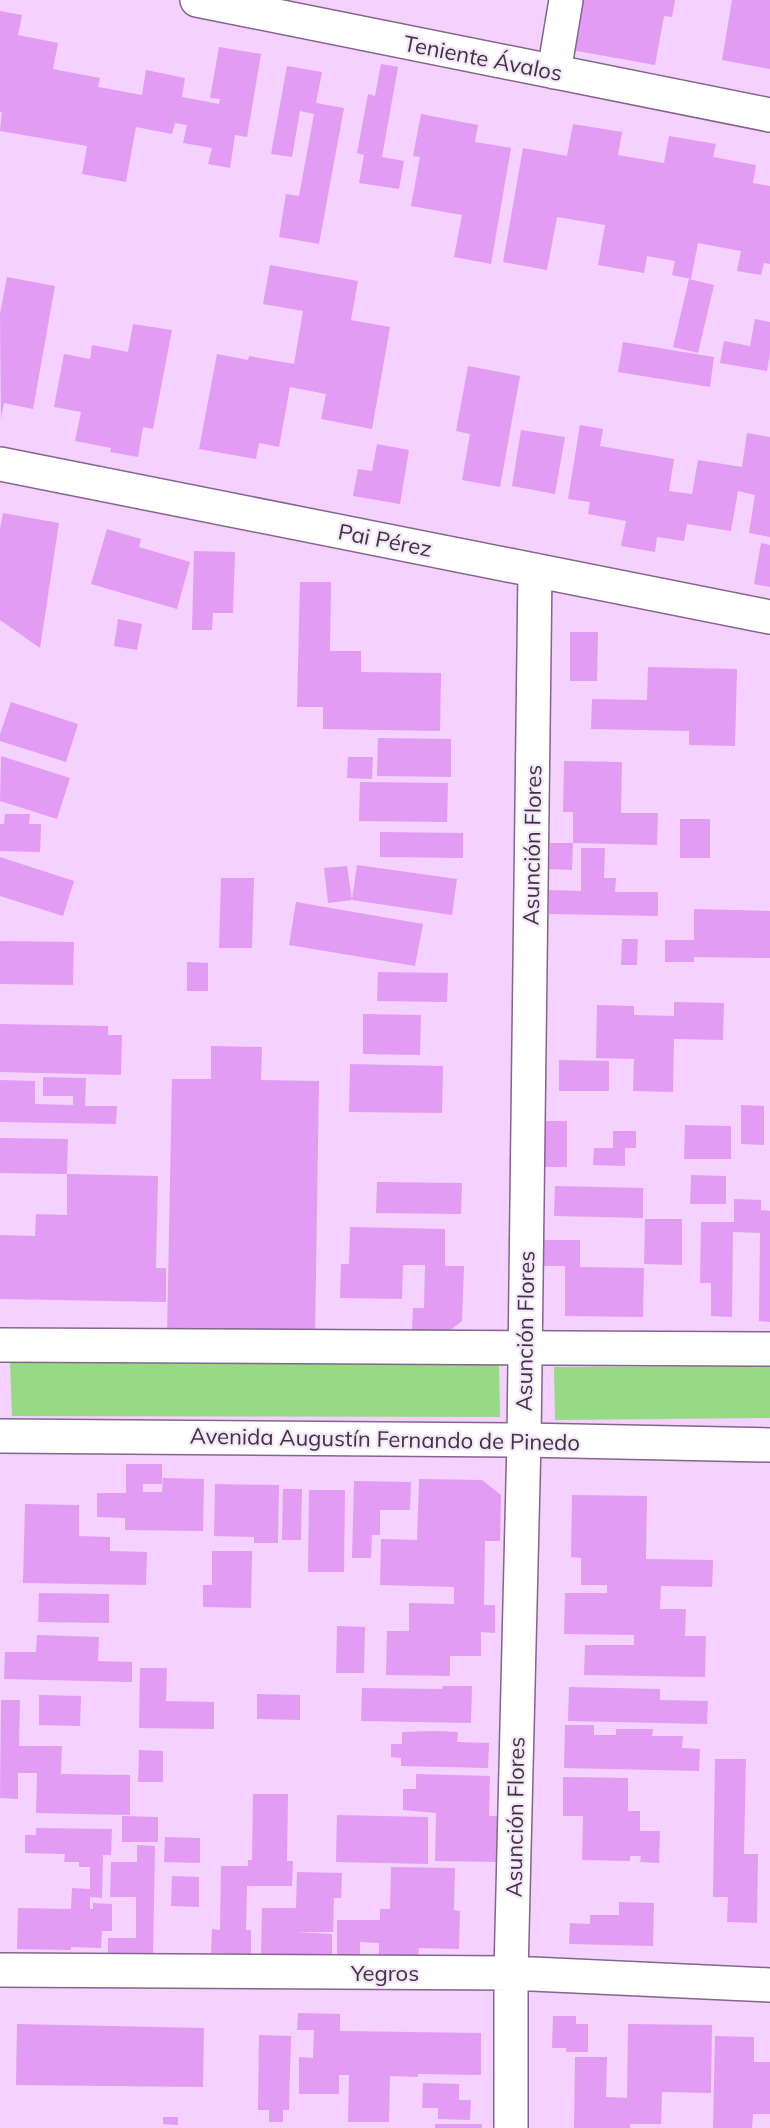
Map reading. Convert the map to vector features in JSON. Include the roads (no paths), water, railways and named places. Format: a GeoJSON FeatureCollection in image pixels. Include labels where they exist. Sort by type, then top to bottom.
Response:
{"type":"FeatureCollection","features":[{"type":"Feature","properties":{"kind":"main road","name":"Teniente Ávalos"},"geometry":{"type":"LineString","coordinates":[[197,0],[770,115]]}},
{"type":"Feature","properties":{"kind":"main road"},"geometry":{"type":"LineString","coordinates":[[554,72],[566,0]]}},
{"type":"Feature","properties":{"kind":"main road","name":"Pai Pérez"},"geometry":{"type":"LineString","coordinates":[[0,464],[770,617]]}},
{"type":"Feature","properties":{"kind":"main road","name":"Asunción Flores"},"geometry":{"type":"LineString","coordinates":[[511,2128],[511,1973],[524,1440],[535,570]]}},
{"type":"Feature","properties":{"kind":"main road"},"geometry":{"type":"LineString","coordinates":[[0,1346],[770,1349]]}},
{"type":"Feature","properties":{"kind":"main road","name":"Avenida Augustín Fernando de Pinedo"},"geometry":{"type":"LineString","coordinates":[[0,1436],[524,1440],[770,1445]]}},
{"type":"Feature","properties":{"kind":"main road","name":"Yegros"},"geometry":{"type":"LineString","coordinates":[[0,1970],[511,1973],[770,1985]]}}]}
